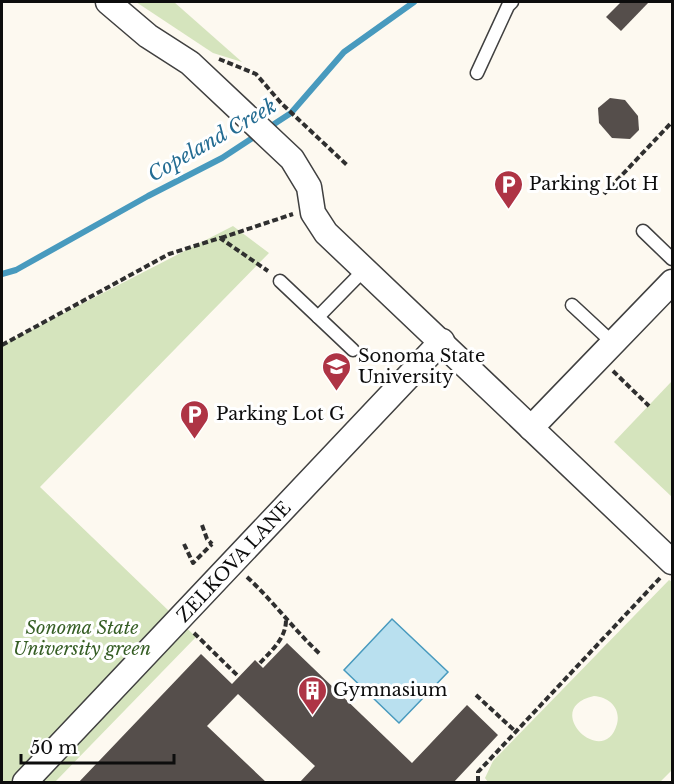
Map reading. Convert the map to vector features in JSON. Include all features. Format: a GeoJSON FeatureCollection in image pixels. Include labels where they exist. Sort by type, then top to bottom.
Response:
{"type":"FeatureCollection","features":[{"type":"Feature","properties":{"kind":"street"},"geometry":{"type":"LineString","coordinates":[[108,2],[148,36],[190,63],[292,159],[309,187],[313,213],[326,233],[531,428],[667,569]]}},
{"type":"Feature","properties":{"kind":"street"},"geometry":{"type":"LineString","coordinates":[[531,428],[672,282]]}},
{"type":"Feature","properties":{"kind":"street","name":"ZELKOVA LANE"},"geometry":{"type":"LineString","coordinates":[[25,783],[442,341]]}},
{"type":"Feature","properties":{"kind":"lane"},"geometry":{"type":"LineString","coordinates":[[477,73],[507,6],[512,2]]}},
{"type":"Feature","properties":{"kind":"lane"},"geometry":{"type":"LineString","coordinates":[[643,231],[672,259]]}},
{"type":"Feature","properties":{"kind":"lane"},"geometry":{"type":"LineString","coordinates":[[318,317],[364,270]]}},
{"type":"Feature","properties":{"kind":"lane"},"geometry":{"type":"LineString","coordinates":[[280,281],[353,350]]}},
{"type":"Feature","properties":{"kind":"lane"},"geometry":{"type":"LineString","coordinates":[[572,304],[614,343]]}},
{"type":"Feature","properties":{"kind":"path"},"geometry":{"type":"LineString","coordinates":[[256,74],[281,103],[348,166]]}},
{"type":"Feature","properties":{"kind":"path"},"geometry":{"type":"LineString","coordinates":[[604,194],[672,122]]}},
{"type":"Feature","properties":{"kind":"path"},"geometry":{"type":"LineString","coordinates":[[2,345],[169,254],[299,213]]}},
{"type":"Feature","properties":{"kind":"path"},"geometry":{"type":"LineString","coordinates":[[220,238],[280,281]]}},
{"type":"Feature","properties":{"kind":"path"},"geometry":{"type":"LineString","coordinates":[[610,368],[649,406]]}},
{"type":"Feature","properties":{"kind":"path"},"geometry":{"type":"LineString","coordinates":[[202,525],[212,544],[218,549]]}},
{"type":"Feature","properties":{"kind":"path"},"geometry":{"type":"LineString","coordinates":[[184,544],[193,563],[212,544]]}},
{"type":"Feature","properties":{"kind":"path"},"geometry":{"type":"LineString","coordinates":[[478,783],[478,772],[667,569]]}},
{"type":"Feature","properties":{"kind":"path"},"geometry":{"type":"LineString","coordinates":[[244,574],[275,603],[286,619],[321,655]]}},
{"type":"Feature","properties":{"kind":"path"},"geometry":{"type":"LineString","coordinates":[[260,663],[280,640],[286,628],[286,619]]}},
{"type":"Feature","properties":{"kind":"path"},"geometry":{"type":"LineString","coordinates":[[191,631],[238,676]]}},
{"type":"Feature","properties":{"kind":"path"},"geometry":{"type":"LineString","coordinates":[[476,695],[516,732]]}},
{"type":"Feature","properties":{"kind":"green space"},"geometry":{"type":"Polygon","coordinates":[[[136,2],[174,2],[242,62],[213,53],[136,2]]]}},
{"type":"Feature","properties":{"kind":"green space","name":"Sonoma State University green"},"geometry":{"type":"Polygon","coordinates":[[[233,226],[269,253],[40,487],[196,637],[55,782],[2,782],[2,345],[233,226]]]}},
{"type":"Feature","properties":{"kind":"green space"},"geometry":{"type":"Polygon","coordinates":[[[672,381],[672,497],[614,442],[672,381]]]}},
{"type":"Feature","properties":{"kind":"green space"},"geometry":{"type":"Polygon","coordinates":[[[669,580],[672,582],[672,770],[660,782],[488,782],[485,778],[493,761],[669,580]],[[594,696],[579,703],[573,712],[574,723],[580,732],[590,739],[600,741],[610,737],[618,718],[613,704],[594,696]]]}},
{"type":"Feature","properties":{"kind":"water"},"geometry":{"type":"Polygon","coordinates":[[[392,619],[448,672],[399,723],[344,670],[392,619]]]}},
{"type":"Feature","properties":{"kind":"building"},"geometry":{"type":"Polygon","coordinates":[[[621,2],[649,2],[621,31],[606,17],[621,2]]]}},
{"type":"Feature","properties":{"kind":"building"},"geometry":{"type":"Polygon","coordinates":[[[610,98],[625,100],[638,116],[639,130],[630,139],[612,138],[599,123],[598,108],[610,98]]]}},
{"type":"Feature","properties":{"kind":"building","name":"Gymnasium"},"geometry":{"type":"Polygon","coordinates":[[[287,643],[412,763],[467,705],[498,735],[453,783],[299,783],[315,766],[238,694],[207,726],[267,783],[78,783],[201,654],[232,684],[255,660],[263,668],[287,643]]]}},
{"type":"Feature","properties":{"kind":"waterway","name":"Copeland Creek"},"geometry":{"type":"LineString","coordinates":[[268,128],[291,113],[344,52],[414,2]]}},
{"type":"Feature","properties":{"kind":"waterway","name":"Copeland Creek"},"geometry":{"type":"LineString","coordinates":[[2,274],[16,270],[148,196],[222,158],[257,135]]}},
{"type":"Feature","properties":{"kind":"place","name":"Parking Lot H"},"geometry":{"type":"Point","coordinates":[508,210]}},
{"type":"Feature","properties":{"kind":"place","name":"Sonoma State University"},"geometry":{"type":"Point","coordinates":[337,392]}},
{"type":"Feature","properties":{"kind":"place","name":"Parking Lot G"},"geometry":{"type":"Point","coordinates":[195,440]}},
{"type":"Feature","properties":{"kind":"place","name":"Gymnasium"},"geometry":{"type":"Point","coordinates":[312,716]}}]}
